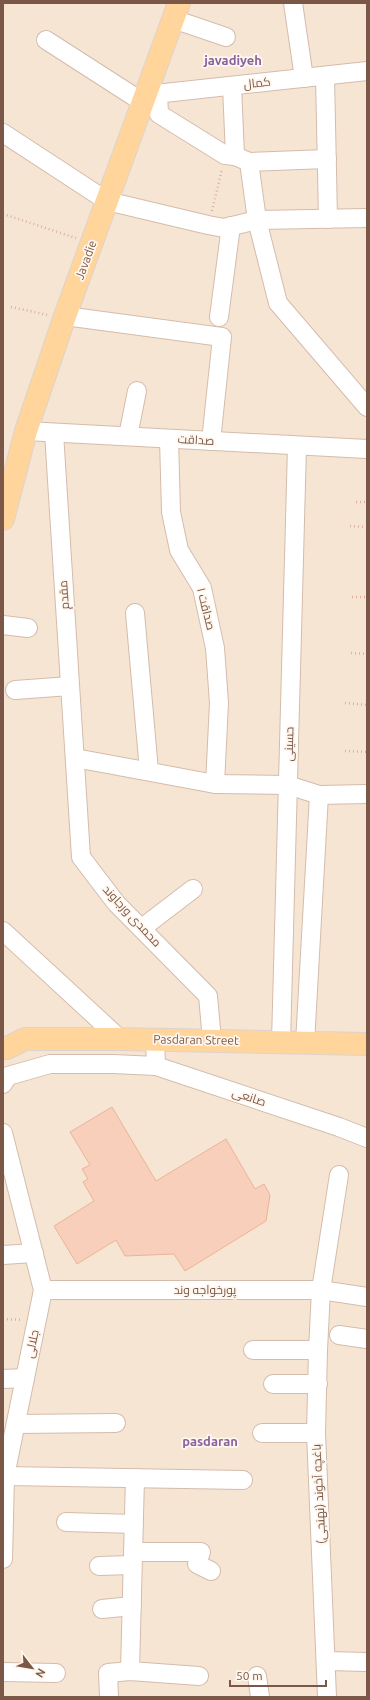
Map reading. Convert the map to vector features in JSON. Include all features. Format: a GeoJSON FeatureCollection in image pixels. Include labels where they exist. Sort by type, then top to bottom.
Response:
{"type":"FeatureCollection","features":[{"type":"Feature","properties":{"kind":"main road","name":"Javadie"},"geometry":{"type":"LineString","coordinates":[[3,519],[26,431],[64,317],[107,201],[149,97],[176,11]]}},
{"type":"Feature","properties":{"kind":"main road","name":"Pasdaran Street"},"geometry":{"type":"LineString","coordinates":[[3,1033],[11,1033],[25,1039],[155,1039],[367,1044]]}},
{"type":"Feature","properties":{"kind":"main road","name":"Pasdaran Street"},"geometry":{"type":"LineString","coordinates":[[3,1048],[7,1048],[25,1039]]}},
{"type":"Feature","properties":{"kind":"street"},"geometry":{"type":"LineString","coordinates":[[293,3],[304,78]]}},
{"type":"Feature","properties":{"kind":"street"},"geometry":{"type":"LineString","coordinates":[[176,11],[226,37]]}},
{"type":"Feature","properties":{"kind":"street"},"geometry":{"type":"LineString","coordinates":[[46,40],[149,97],[158,114],[236,157],[326,159]]}},
{"type":"Feature","properties":{"kind":"street","name":"کمال"},"geometry":{"type":"LineString","coordinates":[[149,97],[367,71]]}},
{"type":"Feature","properties":{"kind":"street"},"geometry":{"type":"LineString","coordinates":[[325,76],[328,219]]}},
{"type":"Feature","properties":{"kind":"street"},"geometry":{"type":"LineString","coordinates":[[232,86],[236,157],[256,220],[278,302],[367,407]]}},
{"type":"Feature","properties":{"kind":"street"},"geometry":{"type":"LineString","coordinates":[[3,133],[107,201],[208,225],[224,228],[256,220],[367,218]]}},
{"type":"Feature","properties":{"kind":"street"},"geometry":{"type":"LineString","coordinates":[[219,317],[231,226]]}},
{"type":"Feature","properties":{"kind":"street"},"geometry":{"type":"LineString","coordinates":[[64,317],[222,338],[211,441]]}},
{"type":"Feature","properties":{"kind":"street"},"geometry":{"type":"LineString","coordinates":[[128,436],[137,391]]}},
{"type":"Feature","properties":{"kind":"street","name":"صداقت"},"geometry":{"type":"LineString","coordinates":[[26,431],[367,449]]}},
{"type":"Feature","properties":{"kind":"street","name":"مقدم"},"geometry":{"type":"LineString","coordinates":[[54,432],[75,758]]}},
{"type":"Feature","properties":{"kind":"street","name":"صداقت ۱"},"geometry":{"type":"LineString","coordinates":[[169,439],[171,512],[179,550],[202,588],[215,648],[219,703],[215,784]]}},
{"type":"Feature","properties":{"kind":"street","name":"حسینی"},"geometry":{"type":"LineString","coordinates":[[281,1042],[297,446]]}},
{"type":"Feature","properties":{"kind":"street"},"geometry":{"type":"LineString","coordinates":[[135,613],[148,771]]}},
{"type":"Feature","properties":{"kind":"street"},"geometry":{"type":"LineString","coordinates":[[3,625],[28,628]]}},
{"type":"Feature","properties":{"kind":"street"},"geometry":{"type":"LineString","coordinates":[[15,690],[70,686]]}},
{"type":"Feature","properties":{"kind":"street"},"geometry":{"type":"LineString","coordinates":[[75,758],[215,784],[288,785],[319,795],[367,794]]}},
{"type":"Feature","properties":{"kind":"street","name":"محمدی ورجاوند"},"geometry":{"type":"LineString","coordinates":[[75,758],[81,857],[116,903],[208,996],[212,1040]]}},
{"type":"Feature","properties":{"kind":"street"},"geometry":{"type":"LineString","coordinates":[[305,1043],[319,795]]}},
{"type":"Feature","properties":{"kind":"street"},"geometry":{"type":"LineString","coordinates":[[142,928],[193,888]]}},
{"type":"Feature","properties":{"kind":"street"},"geometry":{"type":"LineString","coordinates":[[3,931],[120,1039]]}},
{"type":"Feature","properties":{"kind":"street"},"geometry":{"type":"LineString","coordinates":[[155,1039],[156,1066]]}},
{"type":"Feature","properties":{"kind":"street","name":"صانعی"},"geometry":{"type":"LineString","coordinates":[[3,1084],[8,1076],[50,1064],[114,1064],[156,1066],[339,1127],[367,1138]]}},
{"type":"Feature","properties":{"kind":"street","name":"جلالی"},"geometry":{"type":"LineString","coordinates":[[3,1133],[43,1290],[5,1476],[3,1559]]}},
{"type":"Feature","properties":{"kind":"street","name":"باغچه آخوند (نهنجی)"},"geometry":{"type":"LineString","coordinates":[[327,1697],[327,1662],[316,1433],[321,1290],[339,1175]]}},
{"type":"Feature","properties":{"kind":"street"},"geometry":{"type":"LineString","coordinates":[[3,1255],[34,1253]]}},
{"type":"Feature","properties":{"kind":"street","name":"پورخواجه وند"},"geometry":{"type":"LineString","coordinates":[[43,1290],[321,1290],[367,1297]]}},
{"type":"Feature","properties":{"kind":"street"},"geometry":{"type":"LineString","coordinates":[[339,1335],[367,1339]]}},
{"type":"Feature","properties":{"kind":"street"},"geometry":{"type":"LineString","coordinates":[[253,1350],[318,1350]]}},
{"type":"Feature","properties":{"kind":"street"},"geometry":{"type":"LineString","coordinates":[[3,1379],[25,1378]]}},
{"type":"Feature","properties":{"kind":"street"},"geometry":{"type":"LineString","coordinates":[[273,1384],[318,1384]]}},
{"type":"Feature","properties":{"kind":"street"},"geometry":{"type":"LineString","coordinates":[[16,1424],[116,1423]]}},
{"type":"Feature","properties":{"kind":"street"},"geometry":{"type":"LineString","coordinates":[[262,1433],[316,1433]]}},
{"type":"Feature","properties":{"kind":"street"},"geometry":{"type":"LineString","coordinates":[[5,1476],[243,1480]]}},
{"type":"Feature","properties":{"kind":"street"},"geometry":{"type":"LineString","coordinates":[[130,1671],[135,1478]]}},
{"type":"Feature","properties":{"kind":"street"},"geometry":{"type":"LineString","coordinates":[[66,1522],[134,1524]]}},
{"type":"Feature","properties":{"kind":"street"},"geometry":{"type":"LineString","coordinates":[[99,1566],[133,1558],[201,1552],[197,1564],[211,1571]]}},
{"type":"Feature","properties":{"kind":"street"},"geometry":{"type":"LineString","coordinates":[[102,1609],[132,1606]]}},
{"type":"Feature","properties":{"kind":"street"},"geometry":{"type":"LineString","coordinates":[[327,1662],[366,1662]]}},
{"type":"Feature","properties":{"kind":"street"},"geometry":{"type":"LineString","coordinates":[[109,1697],[108,1673],[130,1671],[199,1676]]}},
{"type":"Feature","properties":{"kind":"street"},"geometry":{"type":"LineString","coordinates":[[3,1672],[56,1673]]}},
{"type":"Feature","properties":{"kind":"street"},"geometry":{"type":"LineString","coordinates":[[257,1676],[260,1697]]}},
{"type":"Feature","properties":{"kind":"path"},"geometry":{"type":"LineString","coordinates":[[208,225],[236,157]]}},
{"type":"Feature","properties":{"kind":"path"},"geometry":{"type":"LineString","coordinates":[[3,214],[92,243]]}},
{"type":"Feature","properties":{"kind":"path"},"geometry":{"type":"LineString","coordinates":[[12,307],[64,317]]}},
{"type":"Feature","properties":{"kind":"path"},"geometry":{"type":"LineString","coordinates":[[356,502],[367,502]]}},
{"type":"Feature","properties":{"kind":"path"},"geometry":{"type":"LineString","coordinates":[[350,526],[367,527]]}},
{"type":"Feature","properties":{"kind":"path"},"geometry":{"type":"LineString","coordinates":[[352,597],[367,597]]}},
{"type":"Feature","properties":{"kind":"path"},"geometry":{"type":"LineString","coordinates":[[351,653],[367,654]]}},
{"type":"Feature","properties":{"kind":"path"},"geometry":{"type":"LineString","coordinates":[[345,703],[367,705]]}},
{"type":"Feature","properties":{"kind":"path"},"geometry":{"type":"LineString","coordinates":[[345,751],[367,752]]}},
{"type":"Feature","properties":{"kind":"shaded area"},"geometry":{"type":"Polygon","coordinates":[[[3,3],[367,3],[367,1697],[3,1697],[3,3]]]}},
{"type":"Feature","properties":{"kind":"building"},"geometry":{"type":"Polygon","coordinates":[[[112,1107],[156,1181],[226,1139],[255,1189],[264,1184],[270,1195],[266,1221],[185,1271],[174,1254],[125,1256],[116,1240],[77,1264],[54,1226],[94,1201],[83,1182],[88,1179],[82,1169],[90,1165],[70,1132],[112,1107]]]}},
{"type":"Feature","properties":{"kind":"district","name":"javadiyeh"},"geometry":{"type":"Point","coordinates":[233,60]}},
{"type":"Feature","properties":{"kind":"district","name":"pasdaran"},"geometry":{"type":"Point","coordinates":[210,1441]}}]}
